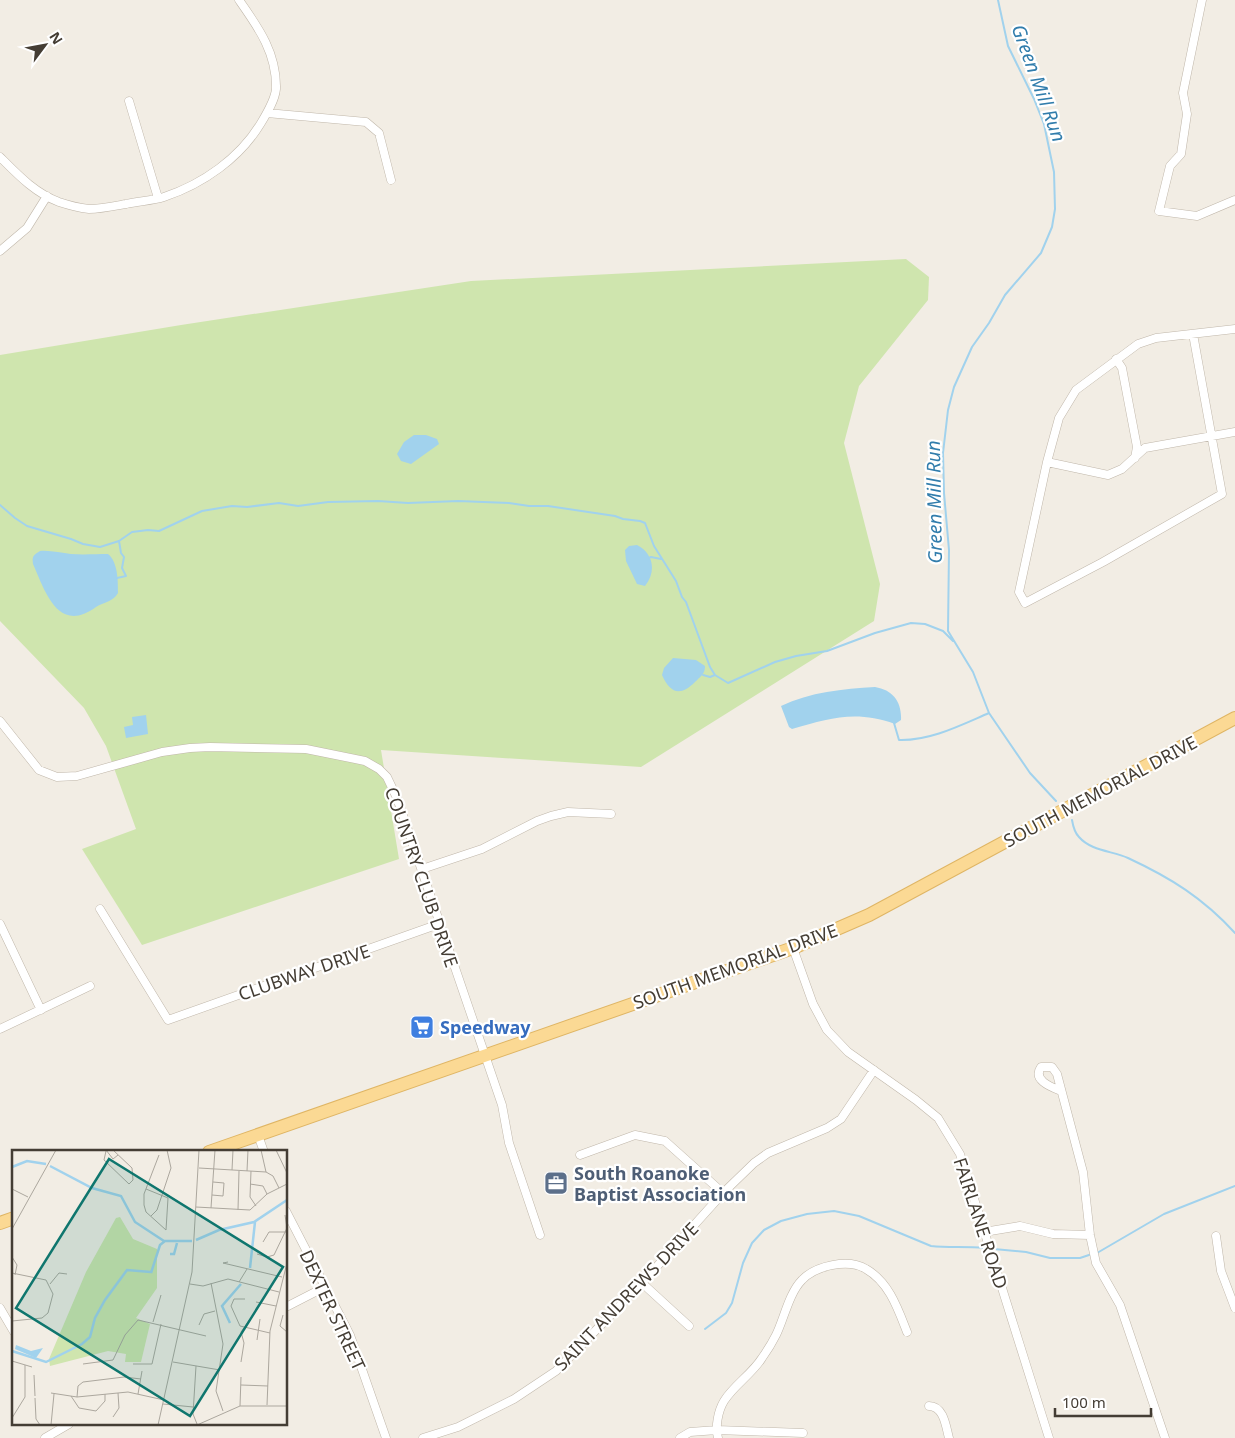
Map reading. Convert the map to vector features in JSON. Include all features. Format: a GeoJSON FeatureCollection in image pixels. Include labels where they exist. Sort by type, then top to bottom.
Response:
{"type":"FeatureCollection","features":[{"type":"Feature","properties":{"kind":"main road","name":"SOUTH MEMORIAL DRIVE"},"geometry":{"type":"LineString","coordinates":[[215,1150],[793,948],[869,915],[1235,718]]}},
{"type":"Feature","properties":{"kind":"street"},"geometry":{"type":"LineString","coordinates":[[0,157],[36,191],[60,202],[89,209],[158,198],[218,170],[240,151],[255,133],[268,112],[276,91],[275,72],[270,50],[260,30],[238,0]]}},
{"type":"Feature","properties":{"kind":"street"},"geometry":{"type":"LineString","coordinates":[[1202,0],[1183,93],[1187,114],[1181,154],[1170,166],[1159,211],[1197,216],[1235,200]]}},
{"type":"Feature","properties":{"kind":"street"},"geometry":{"type":"LineString","coordinates":[[129,101],[158,198]]}},
{"type":"Feature","properties":{"kind":"street"},"geometry":{"type":"LineString","coordinates":[[268,112],[366,122],[380,133],[391,180]]}},
{"type":"Feature","properties":{"kind":"street"},"geometry":{"type":"LineString","coordinates":[[0,251],[27,228],[47,196]]}},
{"type":"Feature","properties":{"kind":"street"},"geometry":{"type":"LineString","coordinates":[[1193,334],[1222,494],[1103,562],[1025,603],[1019,592],[1047,462],[1059,418],[1076,390],[1138,344],[1156,338],[1235,329]]}},
{"type":"Feature","properties":{"kind":"street"},"geometry":{"type":"LineString","coordinates":[[1116,359],[1122,368],[1126,386],[1137,447],[1134,458]]}},
{"type":"Feature","properties":{"kind":"street"},"geometry":{"type":"LineString","coordinates":[[1047,462],[1108,475],[1122,469],[1145,448],[1235,432]]}},
{"type":"Feature","properties":{"kind":"street","name":"COUNTRY CLUB DRIVE"},"geometry":{"type":"LineString","coordinates":[[0,721],[31,762],[43,772],[57,777],[77,776],[162,752],[190,748],[242,746],[306,748],[365,761],[379,769],[392,786],[422,869],[439,924],[502,1105],[509,1142],[540,1235]]}},
{"type":"Feature","properties":{"kind":"street"},"geometry":{"type":"LineString","coordinates":[[422,869],[482,849],[537,821],[551,816],[568,812],[611,814]]}},
{"type":"Feature","properties":{"kind":"street","name":"CLUBWAY DRIVE"},"geometry":{"type":"LineString","coordinates":[[100,910],[168,1020],[439,924]]}},
{"type":"Feature","properties":{"kind":"street"},"geometry":{"type":"LineString","coordinates":[[0,924],[41,1010]]}},
{"type":"Feature","properties":{"kind":"street","name":"FAIRLANE ROAD"},"geometry":{"type":"LineString","coordinates":[[793,948],[813,1004],[827,1030],[848,1052],[916,1100],[938,1118],[960,1154],[1049,1438]]}},
{"type":"Feature","properties":{"kind":"street"},"geometry":{"type":"LineString","coordinates":[[0,1029],[90,986]]}},
{"type":"Feature","properties":{"kind":"street","name":"SAINT ANDREWS DRIVE"},"geometry":{"type":"LineString","coordinates":[[423,1438],[458,1427],[514,1399],[556,1371],[642,1283],[723,1193],[768,1153],[827,1128],[841,1118],[874,1070]]}},
{"type":"Feature","properties":{"kind":"street"},"geometry":{"type":"LineString","coordinates":[[1061,1091],[1083,1172],[1090,1235],[1096,1263],[1120,1306],[1165,1438]]}},
{"type":"Feature","properties":{"kind":"street"},"geometry":{"type":"LineString","coordinates":[[258,1135],[263,1150]]}},
{"type":"Feature","properties":{"kind":"street"},"geometry":{"type":"LineString","coordinates":[[580,1155],[636,1135],[665,1141],[723,1193]]}},
{"type":"Feature","properties":{"kind":"street","name":"DEXTER STREET"},"geometry":{"type":"LineString","coordinates":[[288,1215],[351,1338],[386,1438]]}},
{"type":"Feature","properties":{"kind":"street"},"geometry":{"type":"LineString","coordinates":[[984,1232],[1020,1226],[1053,1234],[1090,1235]]}},
{"type":"Feature","properties":{"kind":"street"},"geometry":{"type":"LineString","coordinates":[[1216,1236],[1222,1271],[1235,1308]]}},
{"type":"Feature","properties":{"kind":"street"},"geometry":{"type":"LineString","coordinates":[[718,1434],[718,1417],[723,1401],[760,1361],[775,1336],[801,1281],[811,1273],[828,1266],[849,1264],[865,1268],[884,1284],[897,1307],[907,1332]]}},
{"type":"Feature","properties":{"kind":"street"},"geometry":{"type":"LineString","coordinates":[[642,1283],[689,1326]]}},
{"type":"Feature","properties":{"kind":"street"},"geometry":{"type":"LineString","coordinates":[[288,1306],[325,1287]]}},
{"type":"Feature","properties":{"kind":"street"},"geometry":{"type":"LineString","coordinates":[[0,1308],[12,1329]]}},
{"type":"Feature","properties":{"kind":"street"},"geometry":{"type":"LineString","coordinates":[[929,1406],[935,1406],[940,1410],[949,1438]]}},
{"type":"Feature","properties":{"kind":"street"},"geometry":{"type":"LineString","coordinates":[[46,1438],[65,1426]]}},
{"type":"Feature","properties":{"kind":"street"},"geometry":{"type":"LineString","coordinates":[[680,1438],[690,1432],[718,1434],[803,1433]]}},
{"type":"Feature","properties":{"kind":"green space"},"geometry":{"type":"Polygon","coordinates":[[[906,259],[929,277],[928,300],[859,386],[844,443],[880,584],[874,621],[641,767],[381,750],[399,859],[142,945],[82,849],[136,829],[106,746],[84,708],[0,621],[0,355],[181,325],[471,281],[906,259]]]}},
{"type":"Feature","properties":{"kind":"water"},"geometry":{"type":"Polygon","coordinates":[[[414,435],[426,435],[437,439],[439,444],[411,464],[401,461],[397,454],[404,442],[414,435]]]}},
{"type":"Feature","properties":{"kind":"water"},"geometry":{"type":"Polygon","coordinates":[[[637,545],[647,553],[652,563],[651,574],[645,586],[637,584],[626,561],[625,550],[629,546],[637,545]]]}},
{"type":"Feature","properties":{"kind":"water"},"geometry":{"type":"Polygon","coordinates":[[[40,551],[108,554],[116,567],[118,593],[111,600],[83,614],[72,616],[63,613],[48,597],[33,564],[34,556],[40,551]]]}},
{"type":"Feature","properties":{"kind":"water"},"geometry":{"type":"Polygon","coordinates":[[[673,658],[696,660],[705,666],[701,676],[685,690],[676,691],[672,689],[668,686],[662,675],[664,668],[673,658]]]}},
{"type":"Feature","properties":{"kind":"water"},"geometry":{"type":"Polygon","coordinates":[[[875,687],[887,691],[898,702],[901,720],[895,724],[868,717],[843,717],[792,729],[789,727],[781,706],[815,694],[875,687]]]}},
{"type":"Feature","properties":{"kind":"water"},"geometry":{"type":"Polygon","coordinates":[[[146,715],[148,734],[126,738],[124,727],[133,725],[132,717],[146,715]]]}},
{"type":"Feature","properties":{"kind":"waterway","name":"Green Mill Run"},"geometry":{"type":"LineString","coordinates":[[998,0],[1008,46],[1044,124],[1054,172],[1055,209],[1052,227],[1041,253],[1005,295],[972,347],[954,387],[948,410],[943,453],[949,550],[948,631],[973,672],[989,713],[1030,773],[1056,801]]}},
{"type":"Feature","properties":{"kind":"waterway"},"geometry":{"type":"LineString","coordinates":[[0,505],[27,526],[83,544],[100,547],[119,541],[132,532],[159,531],[202,511],[232,506],[247,507],[279,503],[298,506],[328,502],[378,501],[408,503],[458,501],[548,506],[615,516],[645,523],[654,546],[676,581],[686,602],[710,667],[715,675],[728,683],[775,662],[796,656],[827,651],[875,633],[911,623],[925,624],[943,631],[953,641]]}},
{"type":"Feature","properties":{"kind":"waterway"},"geometry":{"type":"LineString","coordinates":[[117,578],[126,576],[122,568],[124,557],[121,553],[119,541]]}},
{"type":"Feature","properties":{"kind":"waterway"},"geometry":{"type":"LineString","coordinates":[[649,558],[661,559]]}},
{"type":"Feature","properties":{"kind":"waterway"},"geometry":{"type":"LineString","coordinates":[[703,675],[710,677],[715,675]]}},
{"type":"Feature","properties":{"kind":"waterway"},"geometry":{"type":"LineString","coordinates":[[894,723],[899,740],[911,740],[934,735],[989,713]]}},
{"type":"Feature","properties":{"kind":"waterway","name":"Green Mill Run"},"geometry":{"type":"LineString","coordinates":[[1072,820],[1076,834],[1084,842],[1096,848],[1128,858],[1172,881],[1211,909],[1235,933]]}},
{"type":"Feature","properties":{"kind":"waterway"},"geometry":{"type":"LineString","coordinates":[[1097,1253],[1164,1214],[1235,1186]]}},
{"type":"Feature","properties":{"kind":"waterway"},"geometry":{"type":"LineString","coordinates":[[705,1329],[726,1313],[732,1303],[743,1263],[752,1243],[764,1230],[781,1221],[807,1214],[834,1211],[859,1216],[931,1246],[984,1248]]}},
{"type":"Feature","properties":{"kind":"waterway"},"geometry":{"type":"LineString","coordinates":[[994,1249],[1026,1252],[1050,1258],[1080,1258],[1089,1255]]}},
{"type":"Feature","properties":{"kind":"place","name":"Speedway"},"geometry":{"type":"Point","coordinates":[422,1027]}},
{"type":"Feature","properties":{"kind":"place","name":"South Roanoke Baptist Association"},"geometry":{"type":"Point","coordinates":[556,1183]}}]}
